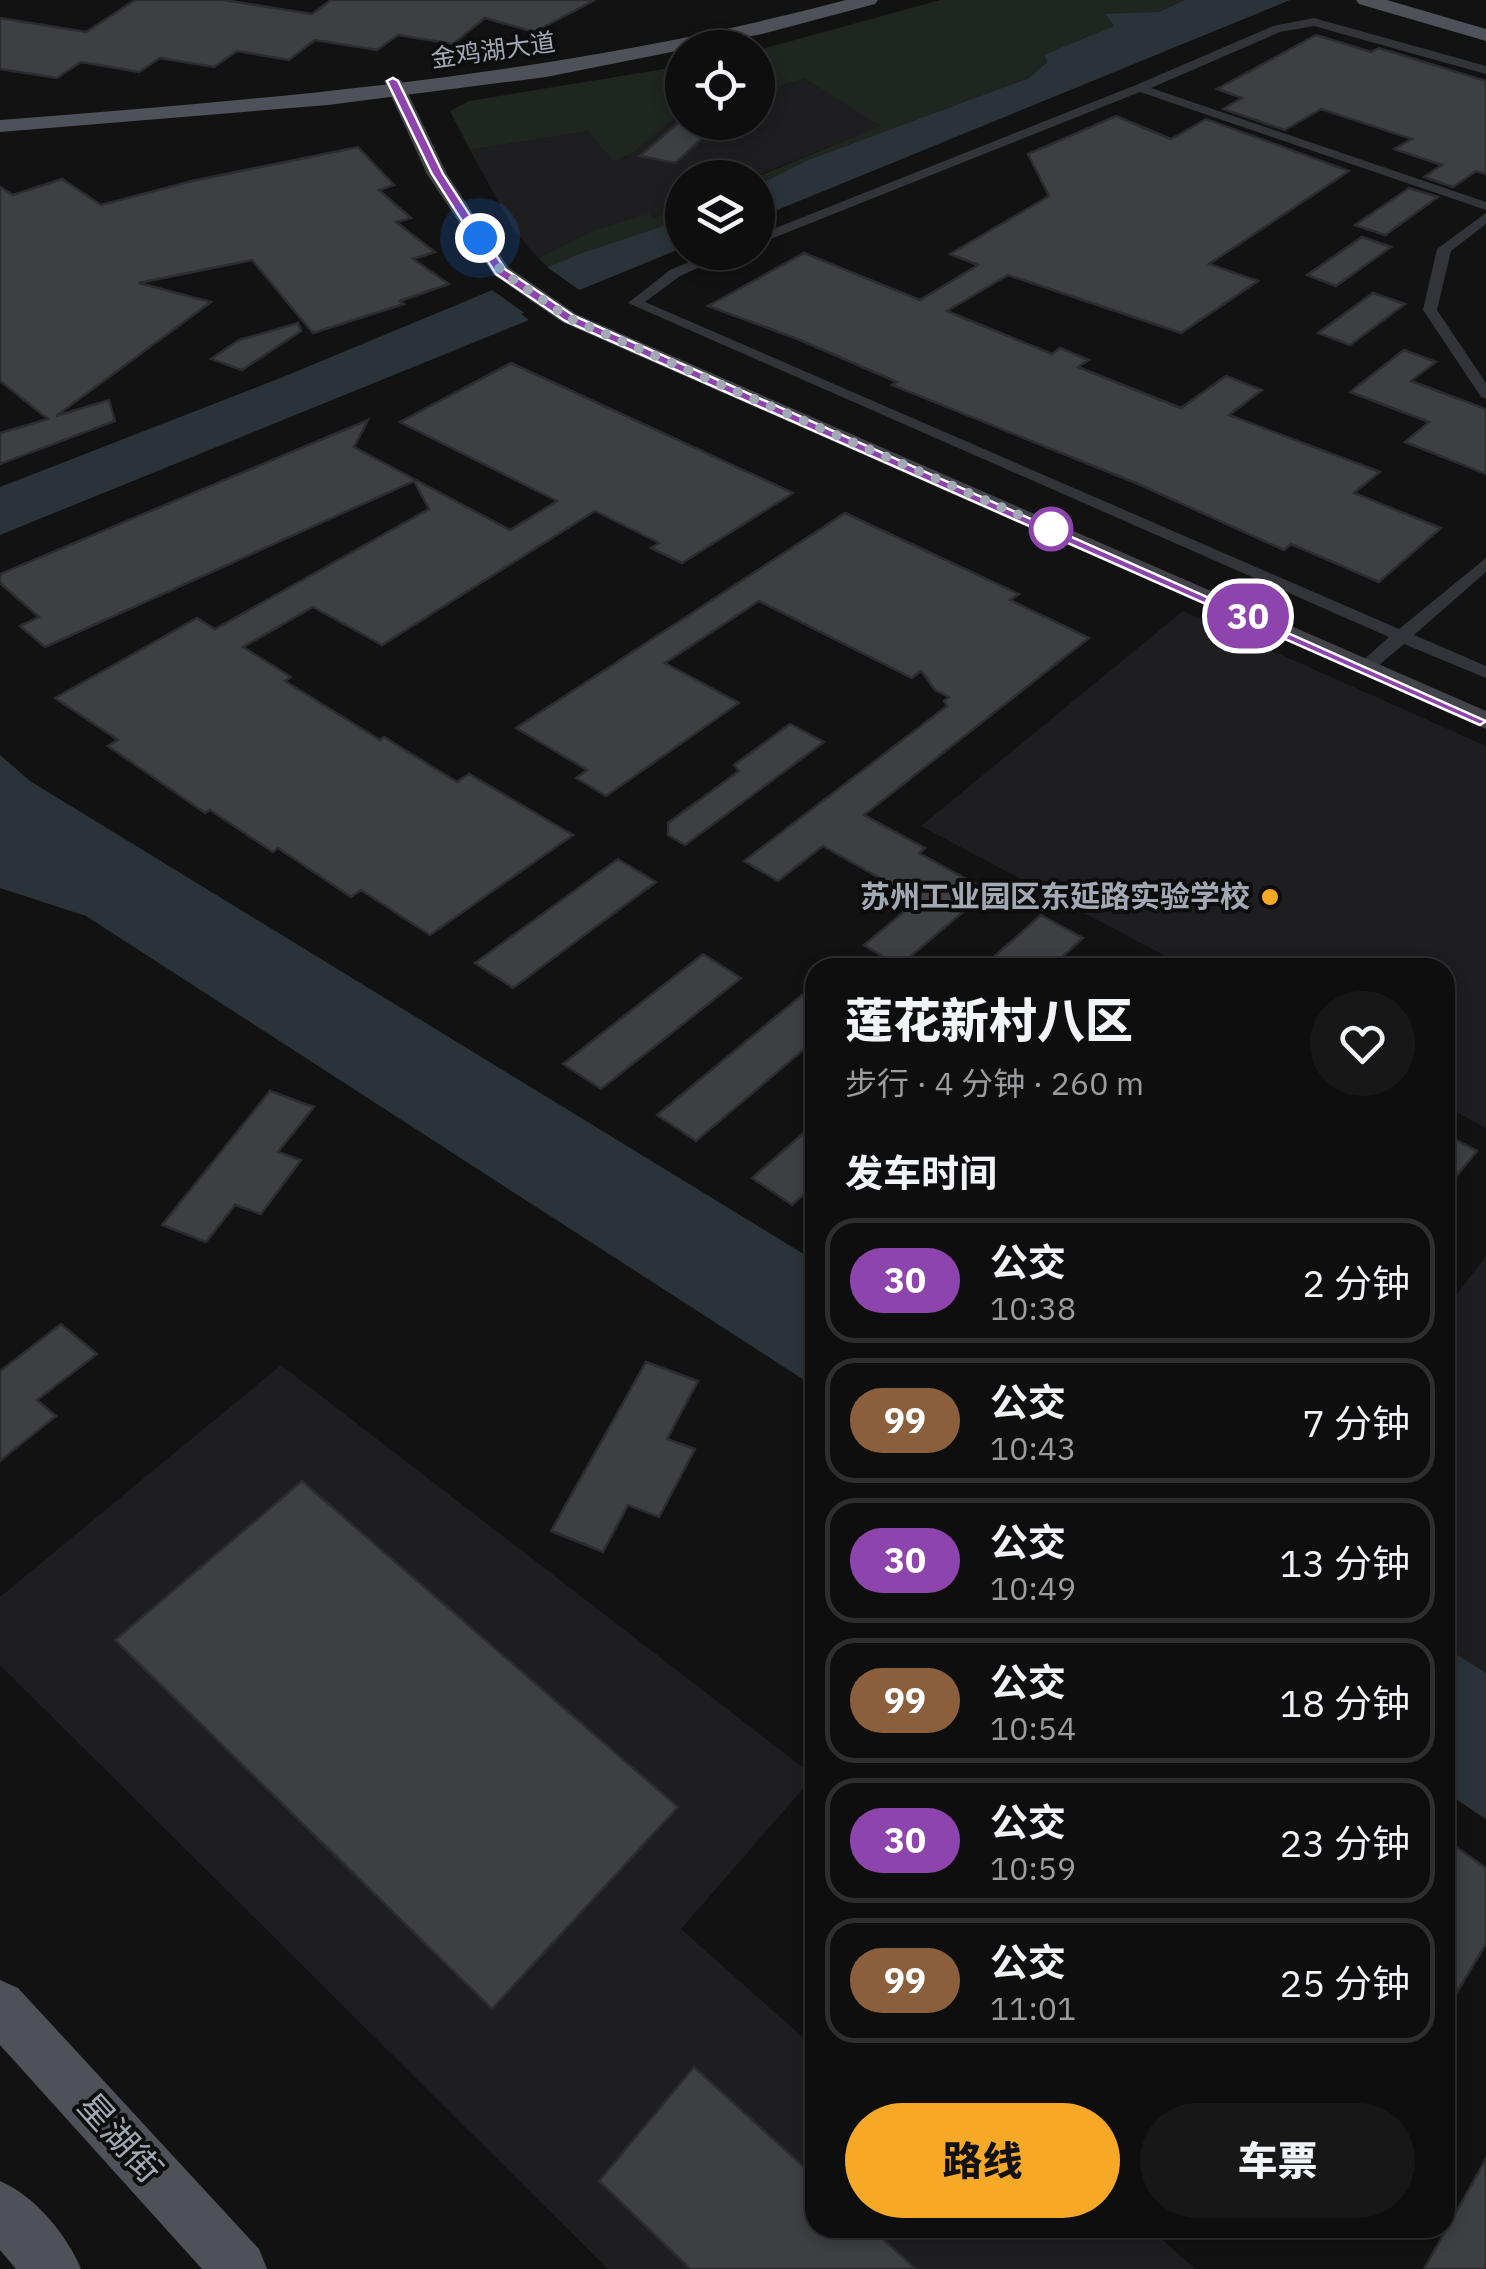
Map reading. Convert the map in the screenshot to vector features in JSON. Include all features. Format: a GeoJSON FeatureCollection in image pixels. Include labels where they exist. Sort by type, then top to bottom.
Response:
{"type":"FeatureCollection","features":[{"type":"Feature","properties":{"kind":"main road","name":"金鸡湖大道"},"geometry":{"type":"LineString","coordinates":[[0,115],[395,86],[586,54],[827,0]]}},
{"type":"Feature","properties":{"kind":"main road","name":"金鸡湖大道"},"geometry":{"type":"LineString","coordinates":[[0,126],[594,63],[717,38],[868,0]]}},
{"type":"Feature","properties":{"kind":"main road"},"geometry":{"type":"LineString","coordinates":[[1366,0],[1486,35]]}},
{"type":"Feature","properties":{"kind":"main road"},"geometry":{"type":"LineString","coordinates":[[1412,0],[1486,21]]}},
{"type":"Feature","properties":{"kind":"main road","name":"星湖街"},"geometry":{"type":"LineString","coordinates":[[0,2006],[239,2269]]}},
{"type":"Feature","properties":{"kind":"main road"},"geometry":{"type":"LineString","coordinates":[[0,2208],[53,2269]]}},
{"type":"Feature","properties":{"kind":"street"},"geometry":{"type":"LineString","coordinates":[[775,233],[1140,88],[1277,29],[1314,22],[1486,70]]}},
{"type":"Feature","properties":{"kind":"street"},"geometry":{"type":"LineString","coordinates":[[395,86],[437,174],[501,271],[569,318],[1486,721]]}},
{"type":"Feature","properties":{"kind":"street"},"geometry":{"type":"LineString","coordinates":[[1140,88],[1486,206]]}},
{"type":"Feature","properties":{"kind":"street"},"geometry":{"type":"LineString","coordinates":[[1486,217],[1444,250],[1430,310],[1486,394]]}},
{"type":"Feature","properties":{"kind":"street"},"geometry":{"type":"LineString","coordinates":[[682,270],[635,303],[1486,673]]}},
{"type":"Feature","properties":{"kind":"street"},"geometry":{"type":"LineString","coordinates":[[1366,668],[1486,563]]}},
{"type":"Feature","properties":{"kind":"shaded area"},"geometry":{"type":"Polygon","coordinates":[[[940,0],[1185,0],[1161,12],[1106,16],[1115,26],[1044,56],[1047,62],[1029,78],[808,160],[775,176],[775,169],[880,126],[805,79],[775,87],[775,45],[940,0]]]}},
{"type":"Feature","properties":{"kind":"shaded area"},"geometry":{"type":"Polygon","coordinates":[[[1185,0],[1290,0],[775,211],[775,176],[808,160],[1029,78],[1047,62],[1044,55],[1114,26],[1105,14],[1159,12],[1185,0]]]}},
{"type":"Feature","properties":{"kind":"shaded area"},"geometry":{"type":"Polygon","coordinates":[[[665,69],[665,125],[632,153],[613,161],[588,131],[470,150],[450,111],[469,101],[665,69]]]}},
{"type":"Feature","properties":{"kind":"shaded area"},"geometry":{"type":"Polygon","coordinates":[[[805,79],[881,126],[775,169],[775,160],[665,160],[665,213],[592,231],[538,258],[514,230],[470,150],[588,131],[613,160],[625,158],[665,122],[665,140],[775,140],[775,87],[805,79]]]}},
{"type":"Feature","properties":{"kind":"shaded area"},"geometry":{"type":"Polygon","coordinates":[[[665,213],[665,226],[549,268],[538,258],[592,231],[649,214],[654,218],[665,213]]]}},
{"type":"Feature","properties":{"kind":"shaded area"},"geometry":{"type":"Polygon","coordinates":[[[665,226],[665,255],[521,314],[529,320],[0,535],[0,487],[283,377],[582,253],[665,226]]]}},
{"type":"Feature","properties":{"kind":"shaded area","name":"苏州工业园区东延路实验学校"},"geometry":{"type":"Polygon","coordinates":[[[1183,611],[1486,746],[1486,1128],[1455,1111],[1455,958],[1169,958],[921,826],[1183,611]]]}},
{"type":"Feature","properties":{"kind":"shaded area"},"geometry":{"type":"Polygon","coordinates":[[[0,755],[30,781],[805,1255],[805,1381],[86,916],[0,888],[0,755]]]}},
{"type":"Feature","properties":{"kind":"shaded area"},"geometry":{"type":"Polygon","coordinates":[[[1486,1256],[1486,1673],[1455,1653],[1455,1297],[1486,1256]]]}},
{"type":"Feature","properties":{"kind":"shaded area"},"geometry":{"type":"Polygon","coordinates":[[[281,1365],[805,1769],[805,1786],[681,1929],[805,2039],[805,2238],[1160,2238],[1195,2269],[608,2269],[0,1665],[0,1597],[281,1365]]]}},
{"type":"Feature","properties":{"kind":"shaded area"},"geometry":{"type":"Polygon","coordinates":[[[1455,1653],[1486,1673],[1486,1819],[1455,1799],[1455,1653]]]}},
{"type":"Feature","properties":{"kind":"pier"},"geometry":{"type":"Polygon","coordinates":[[[544,265],[585,294],[526,314],[488,287],[544,265]]]}},
{"type":"Feature","properties":{"kind":"building"},"geometry":{"type":"Polygon","coordinates":[[[135,0],[224,0],[312,14],[331,0],[595,0],[534,32],[485,18],[453,44],[398,35],[377,50],[315,40],[289,60],[237,51],[214,67],[160,58],[139,72],[81,62],[57,78],[0,69],[0,18],[86,32],[135,0]]]}},
{"type":"Feature","properties":{"kind":"building"},"geometry":{"type":"Polygon","coordinates":[[[1316,35],[1371,52],[1379,48],[1486,81],[1486,174],[1476,171],[1453,187],[1424,177],[1442,165],[1394,149],[1412,139],[1321,109],[1285,130],[1223,109],[1242,98],[1217,89],[1316,35]]]}},
{"type":"Feature","properties":{"kind":"building"},"geometry":{"type":"Polygon","coordinates":[[[1116,116],[1171,139],[1206,119],[1349,171],[1209,264],[1258,281],[1181,333],[1008,275],[947,311],[1052,354],[1060,348],[1089,360],[1078,367],[1181,408],[1226,376],[1262,390],[1229,415],[1380,472],[1354,493],[1441,528],[1379,582],[1291,544],[1284,550],[1136,483],[892,385],[897,382],[800,340],[708,306],[804,253],[920,300],[978,265],[950,254],[1049,196],[1028,154],[1116,116]]]}},
{"type":"Feature","properties":{"kind":"building"},"geometry":{"type":"Polygon","coordinates":[[[665,134],[665,140],[701,140],[678,160],[640,156],[665,134]]]}},
{"type":"Feature","properties":{"kind":"building"},"geometry":{"type":"Polygon","coordinates":[[[358,147],[394,185],[379,190],[411,218],[396,222],[435,252],[413,259],[449,284],[400,301],[404,304],[313,333],[252,260],[139,283],[211,302],[56,416],[109,400],[115,421],[0,464],[0,433],[48,419],[0,381],[0,187],[13,195],[62,179],[101,205],[192,181],[358,147]]]}},
{"type":"Feature","properties":{"kind":"building"},"geometry":{"type":"Polygon","coordinates":[[[1409,188],[1438,197],[1385,235],[1355,225],[1409,188]]]}},
{"type":"Feature","properties":{"kind":"building"},"geometry":{"type":"Polygon","coordinates":[[[1362,237],[1391,247],[1336,286],[1307,275],[1362,237]]]}},
{"type":"Feature","properties":{"kind":"building"},"geometry":{"type":"Polygon","coordinates":[[[1373,293],[1405,304],[1350,345],[1318,333],[1373,293]]]}},
{"type":"Feature","properties":{"kind":"building"},"geometry":{"type":"Polygon","coordinates":[[[298,323],[301,331],[242,370],[211,359],[239,340],[298,323]]]}},
{"type":"Feature","properties":{"kind":"building"},"geometry":{"type":"Polygon","coordinates":[[[1404,350],[1436,362],[1411,381],[1486,409],[1486,474],[1405,442],[1429,422],[1350,392],[1404,350]]]}},
{"type":"Feature","properties":{"kind":"building"},"geometry":{"type":"Polygon","coordinates":[[[511,363],[793,493],[682,563],[651,548],[659,543],[595,511],[382,645],[313,607],[243,647],[291,677],[285,681],[380,740],[384,737],[457,782],[469,774],[573,835],[430,935],[361,890],[351,897],[278,848],[273,852],[210,810],[205,813],[108,746],[118,740],[55,698],[197,618],[215,629],[429,509],[414,481],[45,647],[20,626],[39,617],[0,583],[0,574],[368,420],[354,447],[510,530],[557,501],[400,422],[511,363]]]}},
{"type":"Feature","properties":{"kind":"building"},"geometry":{"type":"Polygon","coordinates":[[[845,513],[1019,594],[1010,600],[1089,638],[864,815],[925,848],[919,853],[988,891],[908,958],[886,958],[864,945],[918,900],[823,846],[778,881],[744,861],[947,706],[944,701],[949,697],[935,690],[921,671],[912,678],[759,601],[665,663],[739,703],[606,796],[576,778],[587,770],[516,728],[845,513]]]}},
{"type":"Feature","properties":{"kind":"building"},"geometry":{"type":"Polygon","coordinates":[[[790,724],[824,742],[685,845],[668,835],[668,823],[739,771],[734,765],[790,724]]]}},
{"type":"Feature","properties":{"kind":"building"},"geometry":{"type":"Polygon","coordinates":[[[618,859],[656,882],[513,988],[475,963],[618,859]]]}},
{"type":"Feature","properties":{"kind":"building"},"geometry":{"type":"Polygon","coordinates":[[[1041,915],[1083,938],[1061,958],[992,958],[1041,915]]]}},
{"type":"Feature","properties":{"kind":"building"},"geometry":{"type":"Polygon","coordinates":[[[703,954],[741,978],[601,1089],[563,1064],[703,954]]]}},
{"type":"Feature","properties":{"kind":"building"},"geometry":{"type":"Polygon","coordinates":[[[802,995],[805,997],[805,1048],[696,1141],[657,1115],[802,995]]]}},
{"type":"Feature","properties":{"kind":"building"},"geometry":{"type":"Polygon","coordinates":[[[270,1091],[314,1107],[278,1152],[301,1160],[261,1214],[235,1205],[206,1242],[162,1225],[270,1091]]]}},
{"type":"Feature","properties":{"kind":"building"},"geometry":{"type":"Polygon","coordinates":[[[805,1132],[805,1193],[792,1205],[752,1178],[805,1132]]]}},
{"type":"Feature","properties":{"kind":"building"},"geometry":{"type":"Polygon","coordinates":[[[1455,1139],[1477,1151],[1455,1178],[1455,1139]]]}},
{"type":"Feature","properties":{"kind":"building"},"geometry":{"type":"Polygon","coordinates":[[[61,1324],[97,1354],[37,1400],[56,1416],[0,1461],[0,1371],[61,1324]]]}},
{"type":"Feature","properties":{"kind":"building"},"geometry":{"type":"Polygon","coordinates":[[[646,1362],[698,1381],[667,1439],[695,1449],[659,1517],[628,1505],[603,1552],[551,1531],[646,1362]]]}},
{"type":"Feature","properties":{"kind":"building"},"geometry":{"type":"Polygon","coordinates":[[[302,1481],[678,1807],[492,2009],[115,1640],[302,1481]]]}},
{"type":"Feature","properties":{"kind":"building"},"geometry":{"type":"Polygon","coordinates":[[[1455,1846],[1486,1868],[1486,1944],[1455,1995],[1455,1846]]]}},
{"type":"Feature","properties":{"kind":"building"},"geometry":{"type":"Polygon","coordinates":[[[694,2067],[805,2168],[805,2238],[882,2238],[916,2269],[690,2269],[599,2181],[694,2067]]]}},
{"type":"Feature","properties":{"kind":"building"},"geometry":{"type":"Polygon","coordinates":[[[1486,2159],[1486,2269],[1424,2269],[1441,2238],[1455,2238],[1455,2214],[1486,2159]]]}},
{"type":"Feature","properties":{"kind":"bus line","name":"30"},"geometry":{"type":"LineString","coordinates":[[393,81],[437,174],[501,271],[569,318],[1486,721]]}},
{"type":"Feature","properties":{"kind":"place","name":"苏州工业园区东延路实验学校"},"geometry":{"type":"Point","coordinates":[1270,897]}},
{"type":"Feature","properties":{"kind":"route"},"geometry":{"type":"LineString","coordinates":[[480,238],[501,271],[569,318],[1051,529]]}}]}
